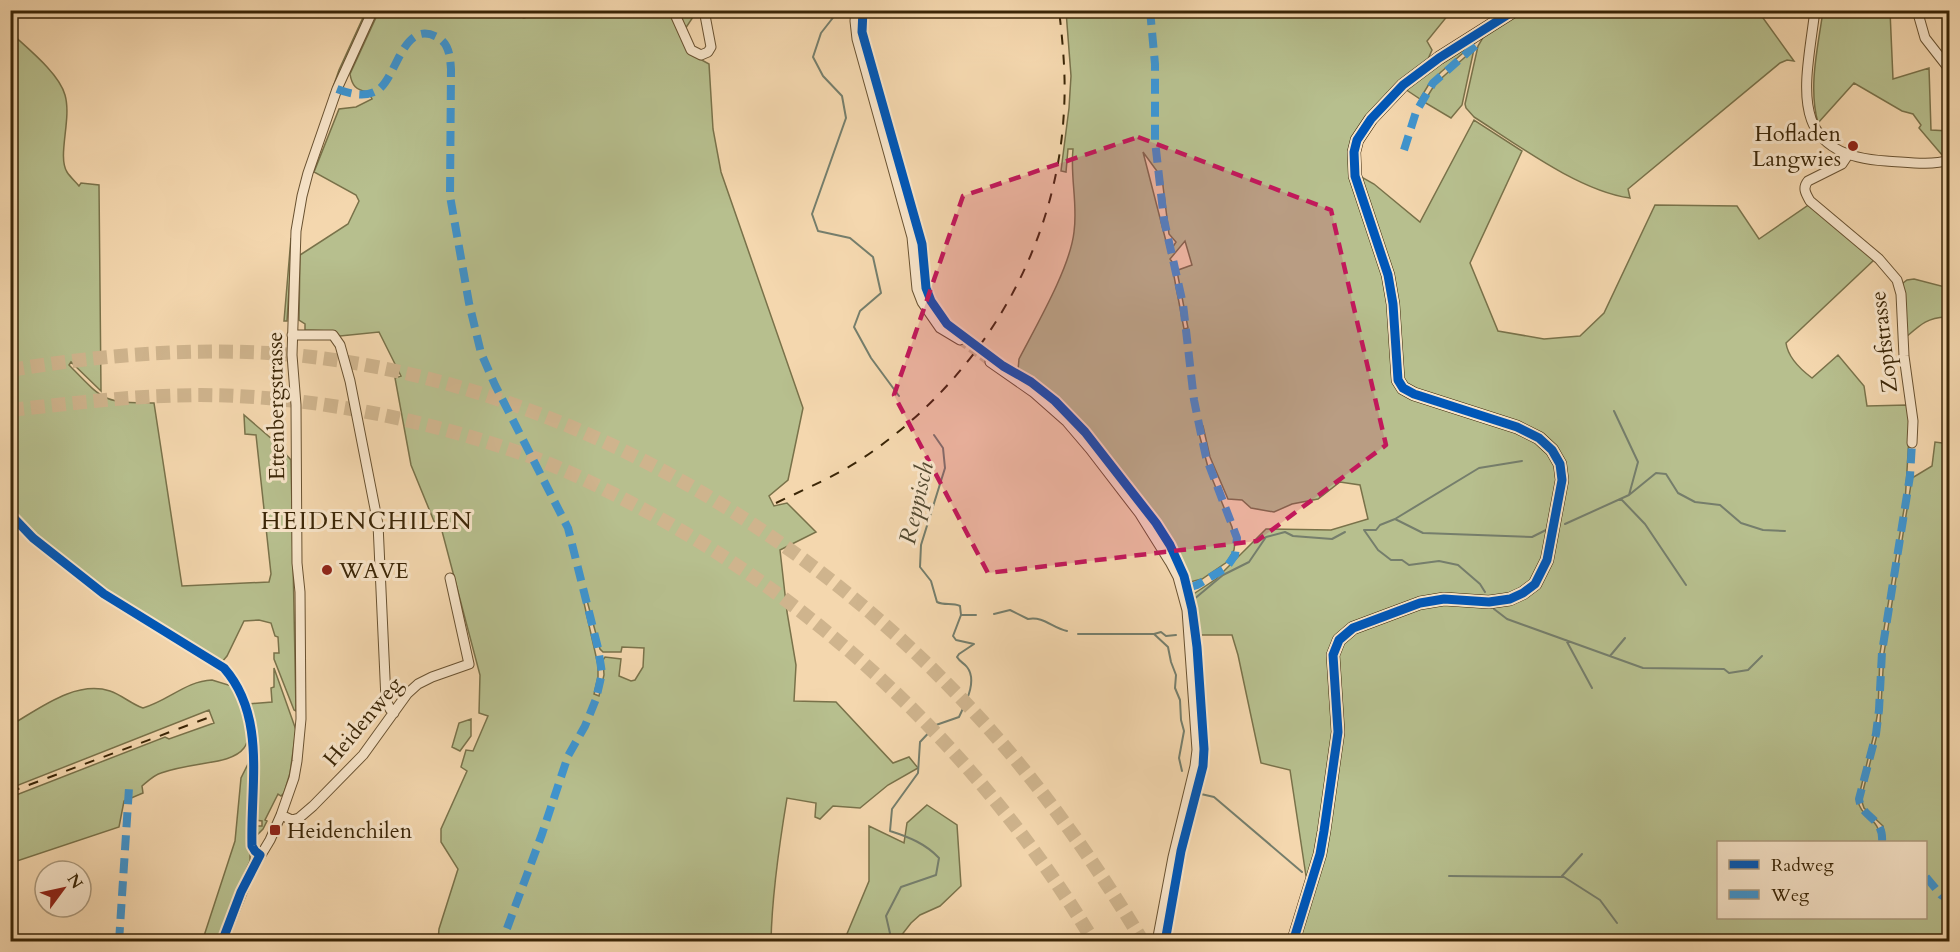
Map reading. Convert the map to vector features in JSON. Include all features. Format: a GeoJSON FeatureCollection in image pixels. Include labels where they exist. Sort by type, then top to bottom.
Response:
{"type":"FeatureCollection","features":[{"type":"Feature","properties":{"kind":"main road"},"geometry":{"type":"LineString","coordinates":[[1293,942],[1320,854],[1324,831],[1338,732],[1334,655],[1339,640],[1353,628],[1420,603],[1444,599],[1500,602],[1516,597],[1538,580],[1547,560],[1562,487],[1562,472],[1556,456],[1539,438],[1506,423],[1413,394],[1403,388],[1398,380],[1393,304],[1388,274],[1355,176],[1354,152],[1363,129],[1385,103],[1417,72],[1515,10]]}},
{"type":"Feature","properties":{"kind":"street","name":"Ettenbergstrasse"},"geometry":{"type":"LineString","coordinates":[[222,942],[249,875],[270,840],[281,815],[294,778],[301,719],[296,405],[292,335],[296,231],[302,195],[338,89],[373,10]]}},
{"type":"Feature","properties":{"kind":"street"},"geometry":{"type":"LineString","coordinates":[[517,10],[524,13],[531,10]]}},
{"type":"Feature","properties":{"kind":"street"},"geometry":{"type":"LineString","coordinates":[[673,10],[691,50],[702,55],[711,47],[704,10]]}},
{"type":"Feature","properties":{"kind":"street"},"geometry":{"type":"LineString","coordinates":[[856,10],[857,39],[913,242],[917,289],[925,307],[940,328],[960,340]]}},
{"type":"Feature","properties":{"kind":"street"},"geometry":{"type":"LineString","coordinates":[[1815,10],[1808,68],[1808,110],[1817,132],[1824,141],[1834,149],[1848,155],[1875,160],[1936,163],[1950,160]]}},
{"type":"Feature","properties":{"kind":"street"},"geometry":{"type":"LineString","coordinates":[[1917,10],[1925,38],[1950,70]]}},
{"type":"Feature","properties":{"kind":"street","name":"Zopfstrasse"},"geometry":{"type":"LineString","coordinates":[[1848,155],[1842,164],[1808,181],[1804,185],[1804,192],[1820,211],[1879,259],[1897,280],[1900,287],[1904,356],[1913,421],[1912,443]]}},
{"type":"Feature","properties":{"kind":"street"},"geometry":{"type":"LineString","coordinates":[[292,335],[333,335],[338,340],[350,381],[378,524],[386,700],[394,713]]}},
{"type":"Feature","properties":{"kind":"street"},"geometry":{"type":"LineString","coordinates":[[990,362],[1033,392],[1073,429],[1146,522],[1178,577],[1187,610],[1197,750],[1157,942]]}},
{"type":"Feature","properties":{"kind":"street","name":"Heidenweg"},"geometry":{"type":"LineString","coordinates":[[281,815],[292,820],[299,818],[313,806],[363,755],[407,694],[418,684],[432,676],[469,664],[450,578]]}},
{"type":"Feature","properties":{"kind":"highlighted area"},"geometry":{"type":"Polygon","coordinates":[[[1138,137],[1331,210],[1386,445],[1257,541],[988,573],[894,395],[963,196],[1138,137]]]}},
{"type":"Feature","properties":{"kind":"green space"},"geometry":{"type":"Polygon","coordinates":[[[366,11],[368,12],[330,96],[339,70],[366,11]]]}},
{"type":"Feature","properties":{"kind":"green space"},"geometry":{"type":"Polygon","coordinates":[[[379,11],[697,11],[683,32],[698,58],[709,64],[713,129],[721,172],[803,408],[788,480],[769,496],[774,506],[787,503],[816,532],[780,550],[796,665],[794,701],[836,702],[893,763],[909,757],[918,768],[888,785],[860,808],[833,806],[820,819],[815,817],[816,803],[787,798],[776,870],[771,941],[438,941],[439,929],[458,869],[441,842],[441,829],[467,771],[461,767],[466,750],[473,751],[488,716],[479,713],[480,675],[442,531],[438,531],[411,465],[395,378],[401,376],[379,332],[340,336],[330,331],[305,330],[305,324],[299,320],[300,255],[348,224],[359,201],[356,195],[314,172],[339,109],[356,107],[372,99],[368,92],[355,87],[350,74],[379,11]],[[585,593],[582,594],[598,665],[594,694],[599,696],[605,657],[621,659],[619,676],[631,681],[635,680],[643,667],[644,648],[622,647],[621,652],[603,652],[600,649],[585,593]]]}},
{"type":"Feature","properties":{"kind":"green space"},"geometry":{"type":"Polygon","coordinates":[[[1066,11],[1445,11],[1449,14],[1427,41],[1432,50],[1428,59],[1367,117],[1349,170],[1374,184],[1420,222],[1474,120],[1522,151],[1470,263],[1498,331],[1544,339],[1580,336],[1604,313],[1655,205],[1737,206],[1759,239],[1810,204],[1875,259],[1786,343],[1795,363],[1812,378],[1838,355],[1864,386],[1867,406],[1907,405],[1910,421],[1905,503],[1880,653],[1878,711],[1858,800],[1862,810],[1877,827],[1881,841],[1717,841],[1717,919],[1927,919],[1927,841],[1885,841],[1883,826],[1864,808],[1861,799],[1880,723],[1884,653],[1912,478],[1932,466],[1935,442],[1950,444],[1949,941],[1298,941],[1316,880],[1306,876],[1290,770],[1261,763],[1232,635],[1197,635],[1192,595],[1216,579],[1266,529],[1331,530],[1368,519],[1360,485],[1340,482],[1318,499],[1292,504],[1274,512],[1251,508],[1242,500],[1228,499],[1210,457],[1203,426],[1197,426],[1209,471],[1232,527],[1235,542],[1234,550],[1227,562],[1202,579],[1190,582],[1162,531],[1092,438],[1051,395],[1018,370],[1019,359],[1043,314],[1066,262],[1074,232],[1073,149],[1068,149],[1066,172],[1061,171],[1071,76],[1066,11]],[[1143,152],[1169,253],[1176,242],[1169,234],[1162,178],[1143,152]],[[1185,241],[1170,259],[1178,270],[1192,265],[1185,241]],[[1173,271],[1184,329],[1188,328],[1177,271],[1173,271]]]}},
{"type":"Feature","properties":{"kind":"green space"},"geometry":{"type":"Polygon","coordinates":[[[1522,11],[1758,11],[1794,61],[1787,60],[1780,63],[1628,189],[1630,198],[1610,194],[1570,177],[1474,117],[1466,108],[1478,46],[1485,34],[1522,11]]]}},
{"type":"Feature","properties":{"kind":"green space"},"geometry":{"type":"Polygon","coordinates":[[[1823,11],[1890,11],[1893,79],[1929,68],[1931,130],[1949,131],[1949,149],[1942,155],[1919,128],[1921,125],[1913,114],[1902,111],[1854,83],[1818,123],[1814,81],[1823,11]]]}},
{"type":"Feature","properties":{"kind":"green space"},"geometry":{"type":"Polygon","coordinates":[[[10,32],[42,61],[62,87],[67,105],[63,157],[67,172],[79,186],[81,183],[99,185],[101,391],[71,362],[69,365],[106,398],[124,402],[154,403],[182,586],[269,582],[271,574],[256,435],[245,434],[244,415],[273,440],[291,460],[296,711],[274,659],[274,653],[279,653],[278,637],[275,636],[271,623],[259,620],[244,621],[227,656],[221,663],[106,593],[34,536],[11,510],[10,32]]]}},
{"type":"Feature","properties":{"kind":"green space"},"geometry":{"type":"Polygon","coordinates":[[[1477,41],[1429,84],[1420,99],[1405,89],[1418,78],[1477,41]]]}},
{"type":"Feature","properties":{"kind":"green space"},"geometry":{"type":"Polygon","coordinates":[[[1474,49],[1462,105],[1451,118],[1424,102],[1435,84],[1474,49]]]}},
{"type":"Feature","properties":{"kind":"green space"},"geometry":{"type":"Polygon","coordinates":[[[291,238],[287,321],[284,321],[291,238]]]}},
{"type":"Feature","properties":{"kind":"green space"},"geometry":{"type":"Polygon","coordinates":[[[1914,279],[1949,288],[1949,320],[1946,317],[1928,321],[1905,338],[1903,283],[1914,279]]]}},
{"type":"Feature","properties":{"kind":"green space"},"geometry":{"type":"Polygon","coordinates":[[[274,668],[296,730],[290,773],[284,793],[281,796],[278,794],[263,829],[255,837],[254,826],[262,826],[262,821],[255,820],[255,747],[248,704],[272,702],[271,688],[274,687],[274,668]]]}},
{"type":"Feature","properties":{"kind":"green space"},"geometry":{"type":"Polygon","coordinates":[[[212,680],[235,687],[246,715],[248,735],[244,748],[234,756],[219,761],[182,767],[153,777],[142,786],[143,793],[124,801],[119,827],[11,863],[11,797],[165,737],[169,739],[214,723],[209,710],[11,788],[11,725],[45,704],[84,689],[110,691],[143,708],[185,687],[212,680]]]}},
{"type":"Feature","properties":{"kind":"green space"},"geometry":{"type":"Polygon","coordinates":[[[471,719],[471,736],[460,751],[452,747],[459,723],[471,719]]]}},
{"type":"Feature","properties":{"kind":"green space"},"geometry":{"type":"Polygon","coordinates":[[[251,758],[250,861],[218,941],[202,942],[235,841],[241,778],[251,758]]]}},
{"type":"Feature","properties":{"kind":"green space"},"geometry":{"type":"Polygon","coordinates":[[[927,805],[957,825],[961,886],[940,906],[920,915],[897,941],[844,941],[869,881],[869,826],[904,843],[907,823],[927,805]]]}},
{"type":"Feature","properties":{"kind":"waterway","name":"Reppisch"},"geometry":{"type":"LineString","coordinates":[[839,10],[821,33],[813,57],[823,76],[842,96],[846,118],[812,214],[818,231],[850,238],[873,257],[881,293],[860,311],[854,327],[871,358],[899,396]]}},
{"type":"Feature","properties":{"kind":"waterway"},"geometry":{"type":"LineString","coordinates":[[1565,524],[1629,495],[1638,462],[1614,411]]}},
{"type":"Feature","properties":{"kind":"waterway","name":"Reppisch"},"geometry":{"type":"LineString","coordinates":[[892,942],[886,916],[901,887],[936,875],[939,858],[917,842],[890,831],[892,809],[918,773],[920,742],[936,725],[959,717],[971,686],[970,673],[957,657],[974,644],[956,640],[953,636],[961,615],[960,606],[937,602],[931,581],[920,567],[921,545],[945,468],[943,448],[934,435]]}},
{"type":"Feature","properties":{"kind":"waterway"},"geometry":{"type":"LineString","coordinates":[[1395,519],[1479,468],[1522,461]]}},
{"type":"Feature","properties":{"kind":"waterway"},"geometry":{"type":"LineString","coordinates":[[1629,495],[1656,473],[1666,474],[1678,493],[1695,502],[1720,505],[1741,523],[1763,530],[1785,531]]}},
{"type":"Feature","properties":{"kind":"waterway"},"geometry":{"type":"LineString","coordinates":[[1621,499],[1645,524],[1686,585]]}},
{"type":"Feature","properties":{"kind":"waterway"},"geometry":{"type":"LineString","coordinates":[[1364,530],[1376,530],[1380,525],[1395,519],[1423,533],[1532,537],[1546,530]]}},
{"type":"Feature","properties":{"kind":"waterway"},"geometry":{"type":"LineString","coordinates":[[1364,530],[1378,550],[1391,560],[1402,560],[1409,565],[1439,561],[1458,565],[1480,584],[1485,592]]}},
{"type":"Feature","properties":{"kind":"waterway"},"geometry":{"type":"LineString","coordinates":[[1193,600],[1223,575],[1249,562],[1266,537],[1285,532],[1293,536],[1332,539],[1345,532]]}},
{"type":"Feature","properties":{"kind":"waterway"},"geometry":{"type":"LineString","coordinates":[[1494,609],[1507,619],[1643,668],[1724,669],[1729,673],[1748,670],[1762,656]]}},
{"type":"Feature","properties":{"kind":"waterway"},"geometry":{"type":"LineString","coordinates":[[994,614],[1010,610],[1028,619],[1039,619],[1067,631]]}},
{"type":"Feature","properties":{"kind":"waterway"},"geometry":{"type":"LineString","coordinates":[[961,615],[976,615]]}},
{"type":"Feature","properties":{"kind":"waterway"},"geometry":{"type":"LineString","coordinates":[[1154,634],[1161,632],[1166,636],[1176,635]]}},
{"type":"Feature","properties":{"kind":"waterway"},"geometry":{"type":"LineString","coordinates":[[1078,634],[1154,634],[1168,647],[1176,675],[1175,688],[1180,700],[1184,731],[1179,758],[1182,771]]}},
{"type":"Feature","properties":{"kind":"waterway"},"geometry":{"type":"LineString","coordinates":[[1610,656],[1625,638]]}},
{"type":"Feature","properties":{"kind":"waterway"},"geometry":{"type":"LineString","coordinates":[[1566,640],[1592,688]]}},
{"type":"Feature","properties":{"kind":"waterway"},"geometry":{"type":"LineString","coordinates":[[1201,794],[1214,797],[1302,872]]}},
{"type":"Feature","properties":{"kind":"waterway"},"geometry":{"type":"LineString","coordinates":[[1562,876],[1582,854]]}},
{"type":"Feature","properties":{"kind":"waterway"},"geometry":{"type":"LineString","coordinates":[[1449,876],[1564,877],[1600,900],[1617,923]]}},
{"type":"Feature","properties":{"kind":"tunnel"},"geometry":{"type":"LineString","coordinates":[[960,340],[990,362]]}},
{"type":"Feature","properties":{"kind":"tunnel"},"geometry":{"type":"LineString","coordinates":[[10,370],[107,357],[171,352],[268,353],[364,365],[459,387],[552,419],[642,460],[728,509],[810,564],[885,626],[955,692],[1008,750],[1056,811],[1143,942]]}},
{"type":"Feature","properties":{"kind":"tunnel"},"geometry":{"type":"LineString","coordinates":[[10,410],[123,398],[179,395],[236,396],[311,403],[386,416],[460,434],[532,457],[595,484],[701,543],[768,587],[832,637],[893,690],[950,748],[1002,809],[1050,874],[1094,942]]}},
{"type":"Feature","properties":{"kind":"railway"},"geometry":{"type":"LineString","coordinates":[[776,503],[847,468],[900,430],[939,394],[973,354],[1003,310],[1027,264],[1046,214],[1058,163],[1065,85],[1059,10]]}},
{"type":"Feature","properties":{"kind":"railway"},"geometry":{"type":"LineString","coordinates":[[10,792],[210,717]]}},
{"type":"Feature","properties":{"kind":"marked path"},"geometry":{"type":"LineString","coordinates":[[1150,10],[1155,64],[1155,141],[1164,220],[1183,304],[1194,400],[1206,457],[1237,538],[1235,555],[1226,568],[1197,585],[1182,590]]}},
{"type":"Feature","properties":{"kind":"marked path"},"geometry":{"type":"LineString","coordinates":[[337,89],[363,95],[378,90],[385,83],[408,42],[416,36],[425,34],[437,37],[446,46],[451,69],[450,196],[469,303],[481,353],[568,528],[598,648],[602,673],[596,699],[585,726],[568,756],[502,942]]}},
{"type":"Feature","properties":{"kind":"marked path"},"geometry":{"type":"LineString","coordinates":[[1404,150],[1416,112],[1433,83],[1476,45]]}},
{"type":"Feature","properties":{"kind":"marked path"},"geometry":{"type":"LineString","coordinates":[[1882,841],[1880,828],[1864,811],[1859,799],[1876,734],[1882,652],[1910,476],[1912,443]]}},
{"type":"Feature","properties":{"kind":"marked path"},"geometry":{"type":"LineString","coordinates":[[119,942],[129,788]]}},
{"type":"Feature","properties":{"kind":"marked path"},"geometry":{"type":"LineString","coordinates":[[1927,878],[1941,895],[1950,900]]}},
{"type":"Feature","properties":{"kind":"cycle path"},"geometry":{"type":"LineString","coordinates":[[863,10],[862,32],[922,244],[926,288],[931,301],[947,324],[1003,366],[1031,382],[1055,401],[1085,432],[1156,523],[1170,545],[1184,576],[1192,609],[1197,647],[1204,749],[1203,766],[1181,851],[1165,942]]}},
{"type":"Feature","properties":{"kind":"cycle path"},"geometry":{"type":"LineString","coordinates":[[1293,942],[1320,854],[1324,831],[1338,732],[1333,655],[1339,640],[1353,628],[1420,603],[1444,599],[1489,602],[1510,599],[1535,584],[1547,560],[1562,480],[1560,464],[1552,450],[1539,438],[1517,427],[1414,394],[1403,388],[1398,380],[1393,304],[1388,275],[1355,176],[1354,152],[1357,140],[1371,119],[1403,85],[1439,58],[1515,10]]}},
{"type":"Feature","properties":{"kind":"cycle path"},"geometry":{"type":"LineString","coordinates":[[10,514],[33,538],[104,594],[224,668],[237,687],[246,708],[251,730],[254,776],[252,846],[260,855],[241,892],[222,942]]}},
{"type":"Feature","properties":{"kind":"place","name":"Hofladen Langwies"},"geometry":{"type":"Point","coordinates":[1853,146]}},
{"type":"Feature","properties":{"kind":"place","name":"WAVE"},"geometry":{"type":"Point","coordinates":[327,570]}},
{"type":"Feature","properties":{"kind":"place","name":"Heidenchilen"},"geometry":{"type":"Point","coordinates":[275,830]}},
{"type":"Feature","properties":{"kind":"district","name":"HEIDENCHILEN"},"geometry":{"type":"Point","coordinates":[367,521]}}]}
